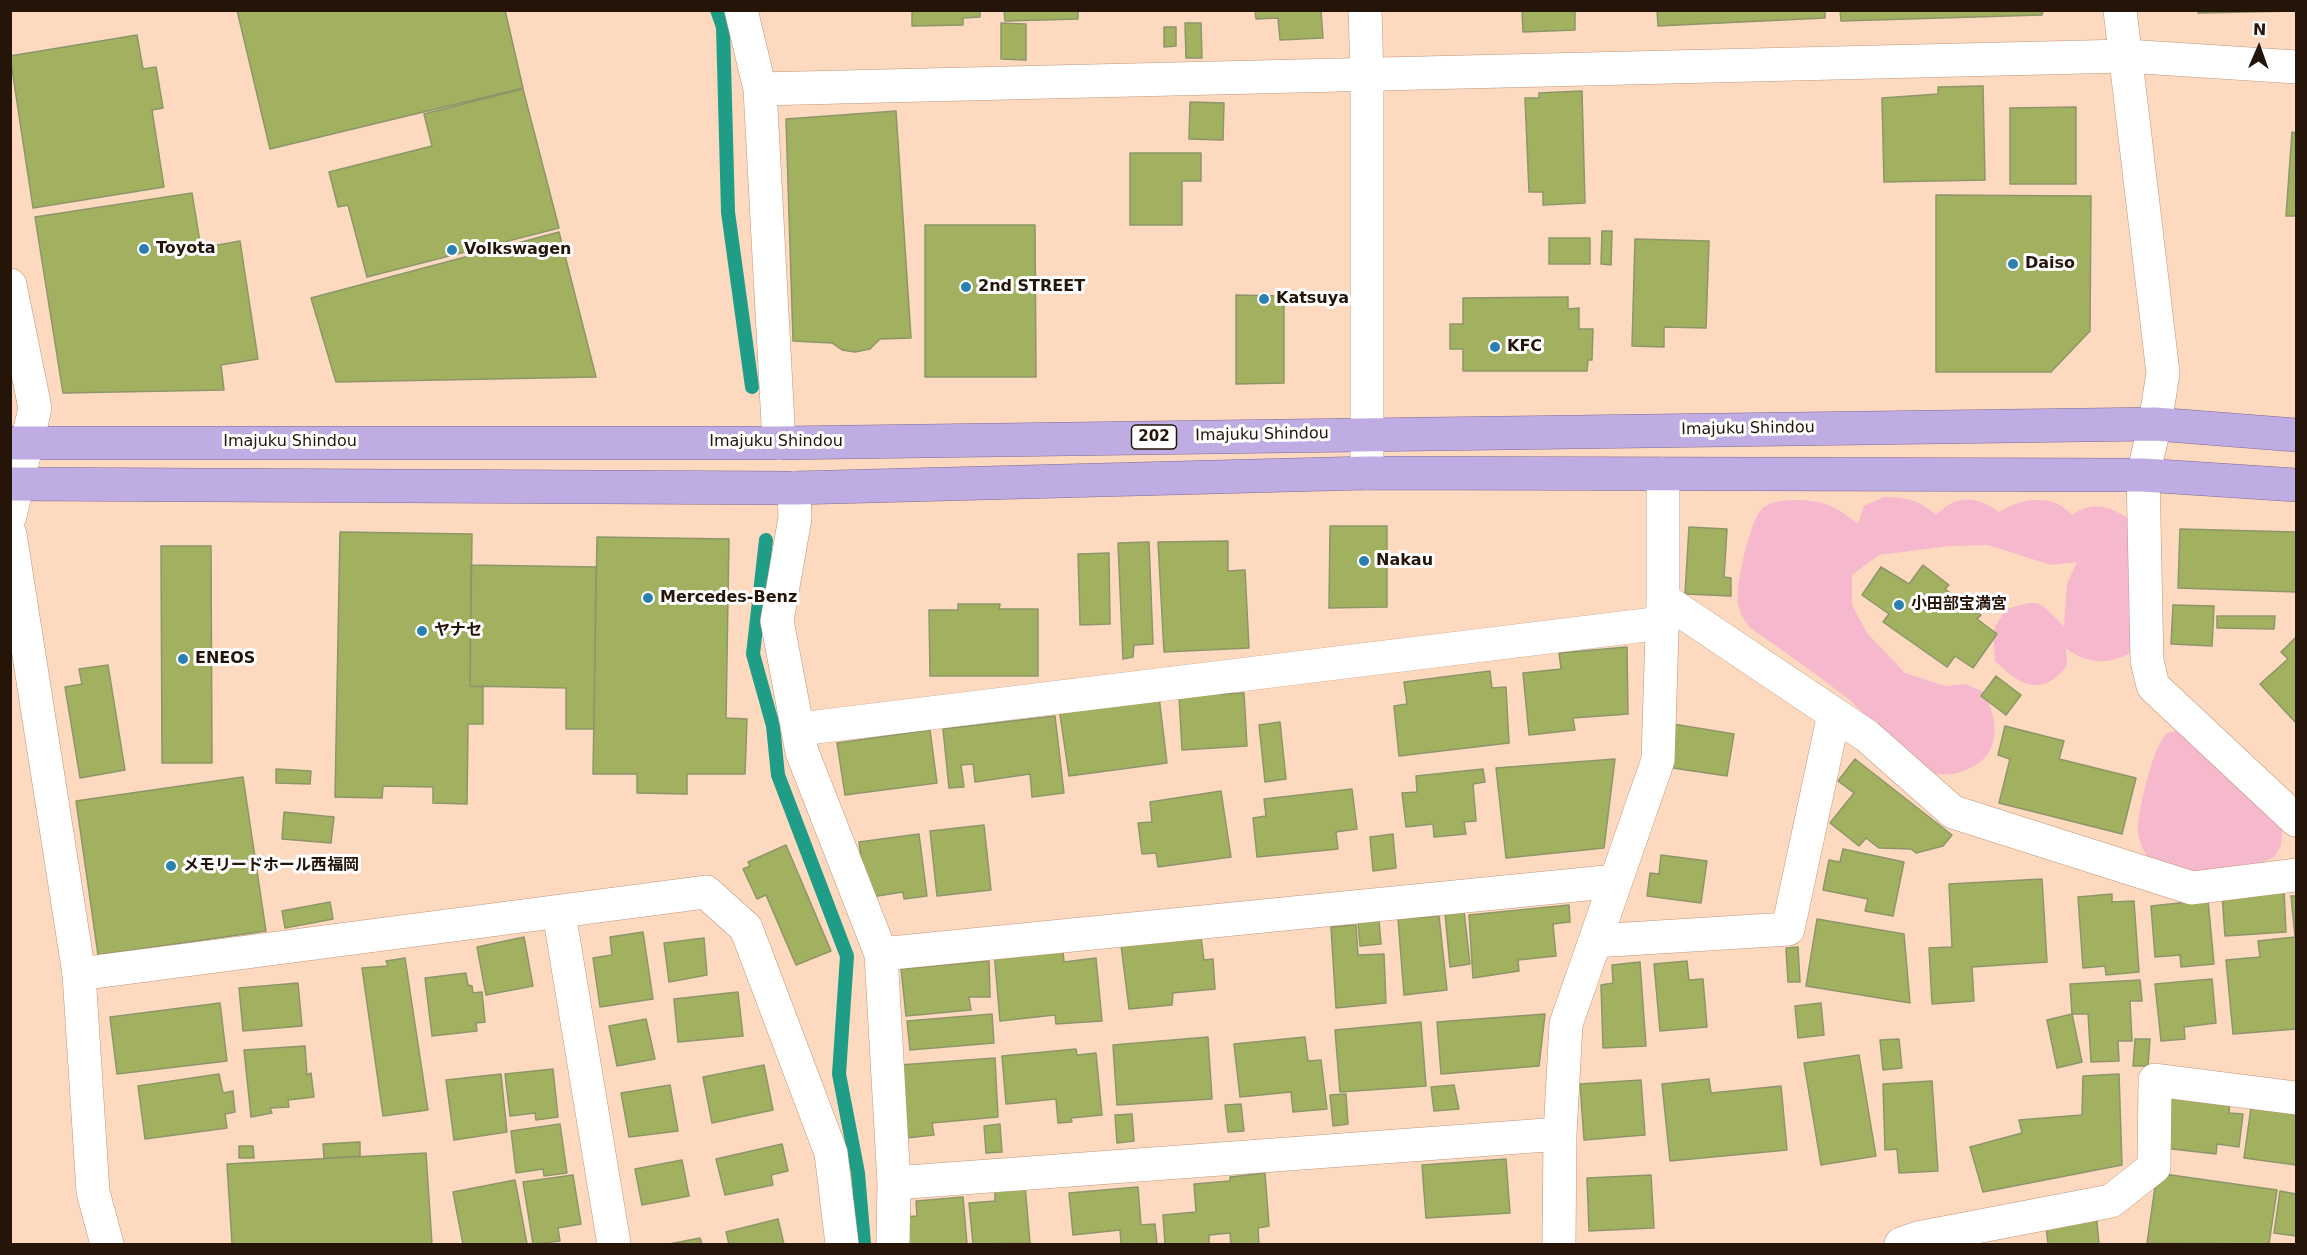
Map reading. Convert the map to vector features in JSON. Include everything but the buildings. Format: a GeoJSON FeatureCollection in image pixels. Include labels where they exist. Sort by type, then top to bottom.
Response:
{"type":"FeatureCollection","features":[{"type":"Feature","properties":{"kind":"highway","name":"Imajuku Shindou"},"geometry":{"type":"LineString","coordinates":[[19,442],[779,443],[1367,433],[2155,424],[2296,435]]}},
{"type":"Feature","properties":{"kind":"highway"},"geometry":{"type":"LineString","coordinates":[[14,484],[794,489],[1367,473],[2143,475],[2296,485]]}},
{"type":"Feature","properties":{"kind":"street"},"geometry":{"type":"LineString","coordinates":[[741,10],[760,89],[779,443]]}},
{"type":"Feature","properties":{"kind":"street"},"geometry":{"type":"LineString","coordinates":[[1365,10],[1367,473]]}},
{"type":"Feature","properties":{"kind":"street"},"geometry":{"type":"LineString","coordinates":[[2120,10],[2163,373],[2155,424],[2143,475],[2147,661],[2153,686],[2296,820]]}},
{"type":"Feature","properties":{"kind":"street"},"geometry":{"type":"LineString","coordinates":[[760,89],[2126,56],[2296,67]]}},
{"type":"Feature","properties":{"kind":"street"},"geometry":{"type":"LineString","coordinates":[[10,285],[35,408],[19,442],[10,516]]}},
{"type":"Feature","properties":{"kind":"street"},"geometry":{"type":"LineString","coordinates":[[1559,1245],[1560,1134],[1566,1024],[1658,760],[1662,611],[1662,474]]}},
{"type":"Feature","properties":{"kind":"street"},"geometry":{"type":"LineString","coordinates":[[794,489],[795,518],[777,621],[800,729],[802,753],[881,954],[894,1184],[893,1245]]}},
{"type":"Feature","properties":{"kind":"street"},"geometry":{"type":"LineString","coordinates":[[10,534],[79,974],[93,1192],[107,1245]]}},
{"type":"Feature","properties":{"kind":"street"},"geometry":{"type":"LineString","coordinates":[[800,729],[1662,611],[1867,736],[1953,812],[2192,888],[2296,875]]}},
{"type":"Feature","properties":{"kind":"street"},"geometry":{"type":"LineString","coordinates":[[1595,941],[1788,929],[1834,714]]}},
{"type":"Feature","properties":{"kind":"street"},"geometry":{"type":"LineString","coordinates":[[881,954],[1616,880]]}},
{"type":"Feature","properties":{"kind":"street"},"geometry":{"type":"LineString","coordinates":[[79,974],[706,892],[746,928],[831,1153],[843,1245]]}},
{"type":"Feature","properties":{"kind":"street"},"geometry":{"type":"LineString","coordinates":[[559,913],[614,1245]]}},
{"type":"Feature","properties":{"kind":"street"},"geometry":{"type":"LineString","coordinates":[[1901,1245],[1918,1238],[2111,1201],[2154,1167],[2155,1080],[2296,1098]]}},
{"type":"Feature","properties":{"kind":"street"},"geometry":{"type":"LineString","coordinates":[[894,1184],[1560,1134]]}},
{"type":"Feature","properties":{"kind":"shaded area"},"geometry":{"type":"Polygon","coordinates":[[[1884,497],[1912,500],[1936,515],[1951,503],[1959,501],[1974,500],[1999,512],[2017,503],[2037,500],[2056,503],[2072,515],[2088,507],[2096,506],[2111,509],[2126,517],[2134,522],[2142,644],[2124,656],[2105,661],[2085,659],[2066,648],[2067,665],[2049,682],[2031,685],[2022,682],[1995,661],[1993,631],[2005,610],[2033,603],[2044,607],[2064,626],[2067,584],[2077,562],[2051,565],[1988,545],[1949,546],[1879,555],[1852,575],[1852,605],[1867,633],[1905,673],[1945,686],[1965,684],[1984,692],[1992,714],[1994,735],[1992,745],[1987,755],[1979,763],[1957,773],[1937,774],[1927,770],[1903,752],[1846,697],[1749,627],[1739,606],[1739,581],[1745,552],[1753,525],[1763,508],[1769,504],[1785,501],[1820,502],[1839,510],[1858,524],[1864,506],[1884,497]]]}},
{"type":"Feature","properties":{"kind":"shaded area"},"geometry":{"type":"Polygon","coordinates":[[[2182,730],[2282,829],[2281,846],[2274,857],[2257,865],[2195,873],[2150,861],[2138,831],[2143,795],[2157,749],[2163,739],[2168,733],[2182,730]]]}},
{"type":"Feature","properties":{"kind":"waterway"},"geometry":{"type":"LineString","coordinates":[[717,10],[723,27],[728,212],[752,387]]}},
{"type":"Feature","properties":{"kind":"waterway"},"geometry":{"type":"LineString","coordinates":[[766,540],[753,654],[773,726],[778,775],[847,956],[839,1074],[858,1173],[864,1244]]}},
{"type":"Feature","properties":{"kind":"place","name":"Toyota"},"geometry":{"type":"Point","coordinates":[144,249]}},
{"type":"Feature","properties":{"kind":"place","name":"Volkswagen"},"geometry":{"type":"Point","coordinates":[452,250]}},
{"type":"Feature","properties":{"kind":"place","name":"Daiso"},"geometry":{"type":"Point","coordinates":[2013,264]}},
{"type":"Feature","properties":{"kind":"place","name":"2nd STREET"},"geometry":{"type":"Point","coordinates":[966,287]}},
{"type":"Feature","properties":{"kind":"place","name":"Katsuya"},"geometry":{"type":"Point","coordinates":[1264,299]}},
{"type":"Feature","properties":{"kind":"place","name":"KFC"},"geometry":{"type":"Point","coordinates":[1495,347]}},
{"type":"Feature","properties":{"kind":"place","name":"Nakau"},"geometry":{"type":"Point","coordinates":[1364,561]}},
{"type":"Feature","properties":{"kind":"place","name":"Mercedes-Benz"},"geometry":{"type":"Point","coordinates":[648,598]}},
{"type":"Feature","properties":{"kind":"place","name":"小田部宝満宮"},"geometry":{"type":"Point","coordinates":[1899,605]}},
{"type":"Feature","properties":{"kind":"place","name":"ヤナセ"},"geometry":{"type":"Point","coordinates":[422,631]}},
{"type":"Feature","properties":{"kind":"place","name":"ENEOS"},"geometry":{"type":"Point","coordinates":[183,659]}},
{"type":"Feature","properties":{"kind":"place","name":"メモリードホール西福岡"},"geometry":{"type":"Point","coordinates":[171,866]}}]}
